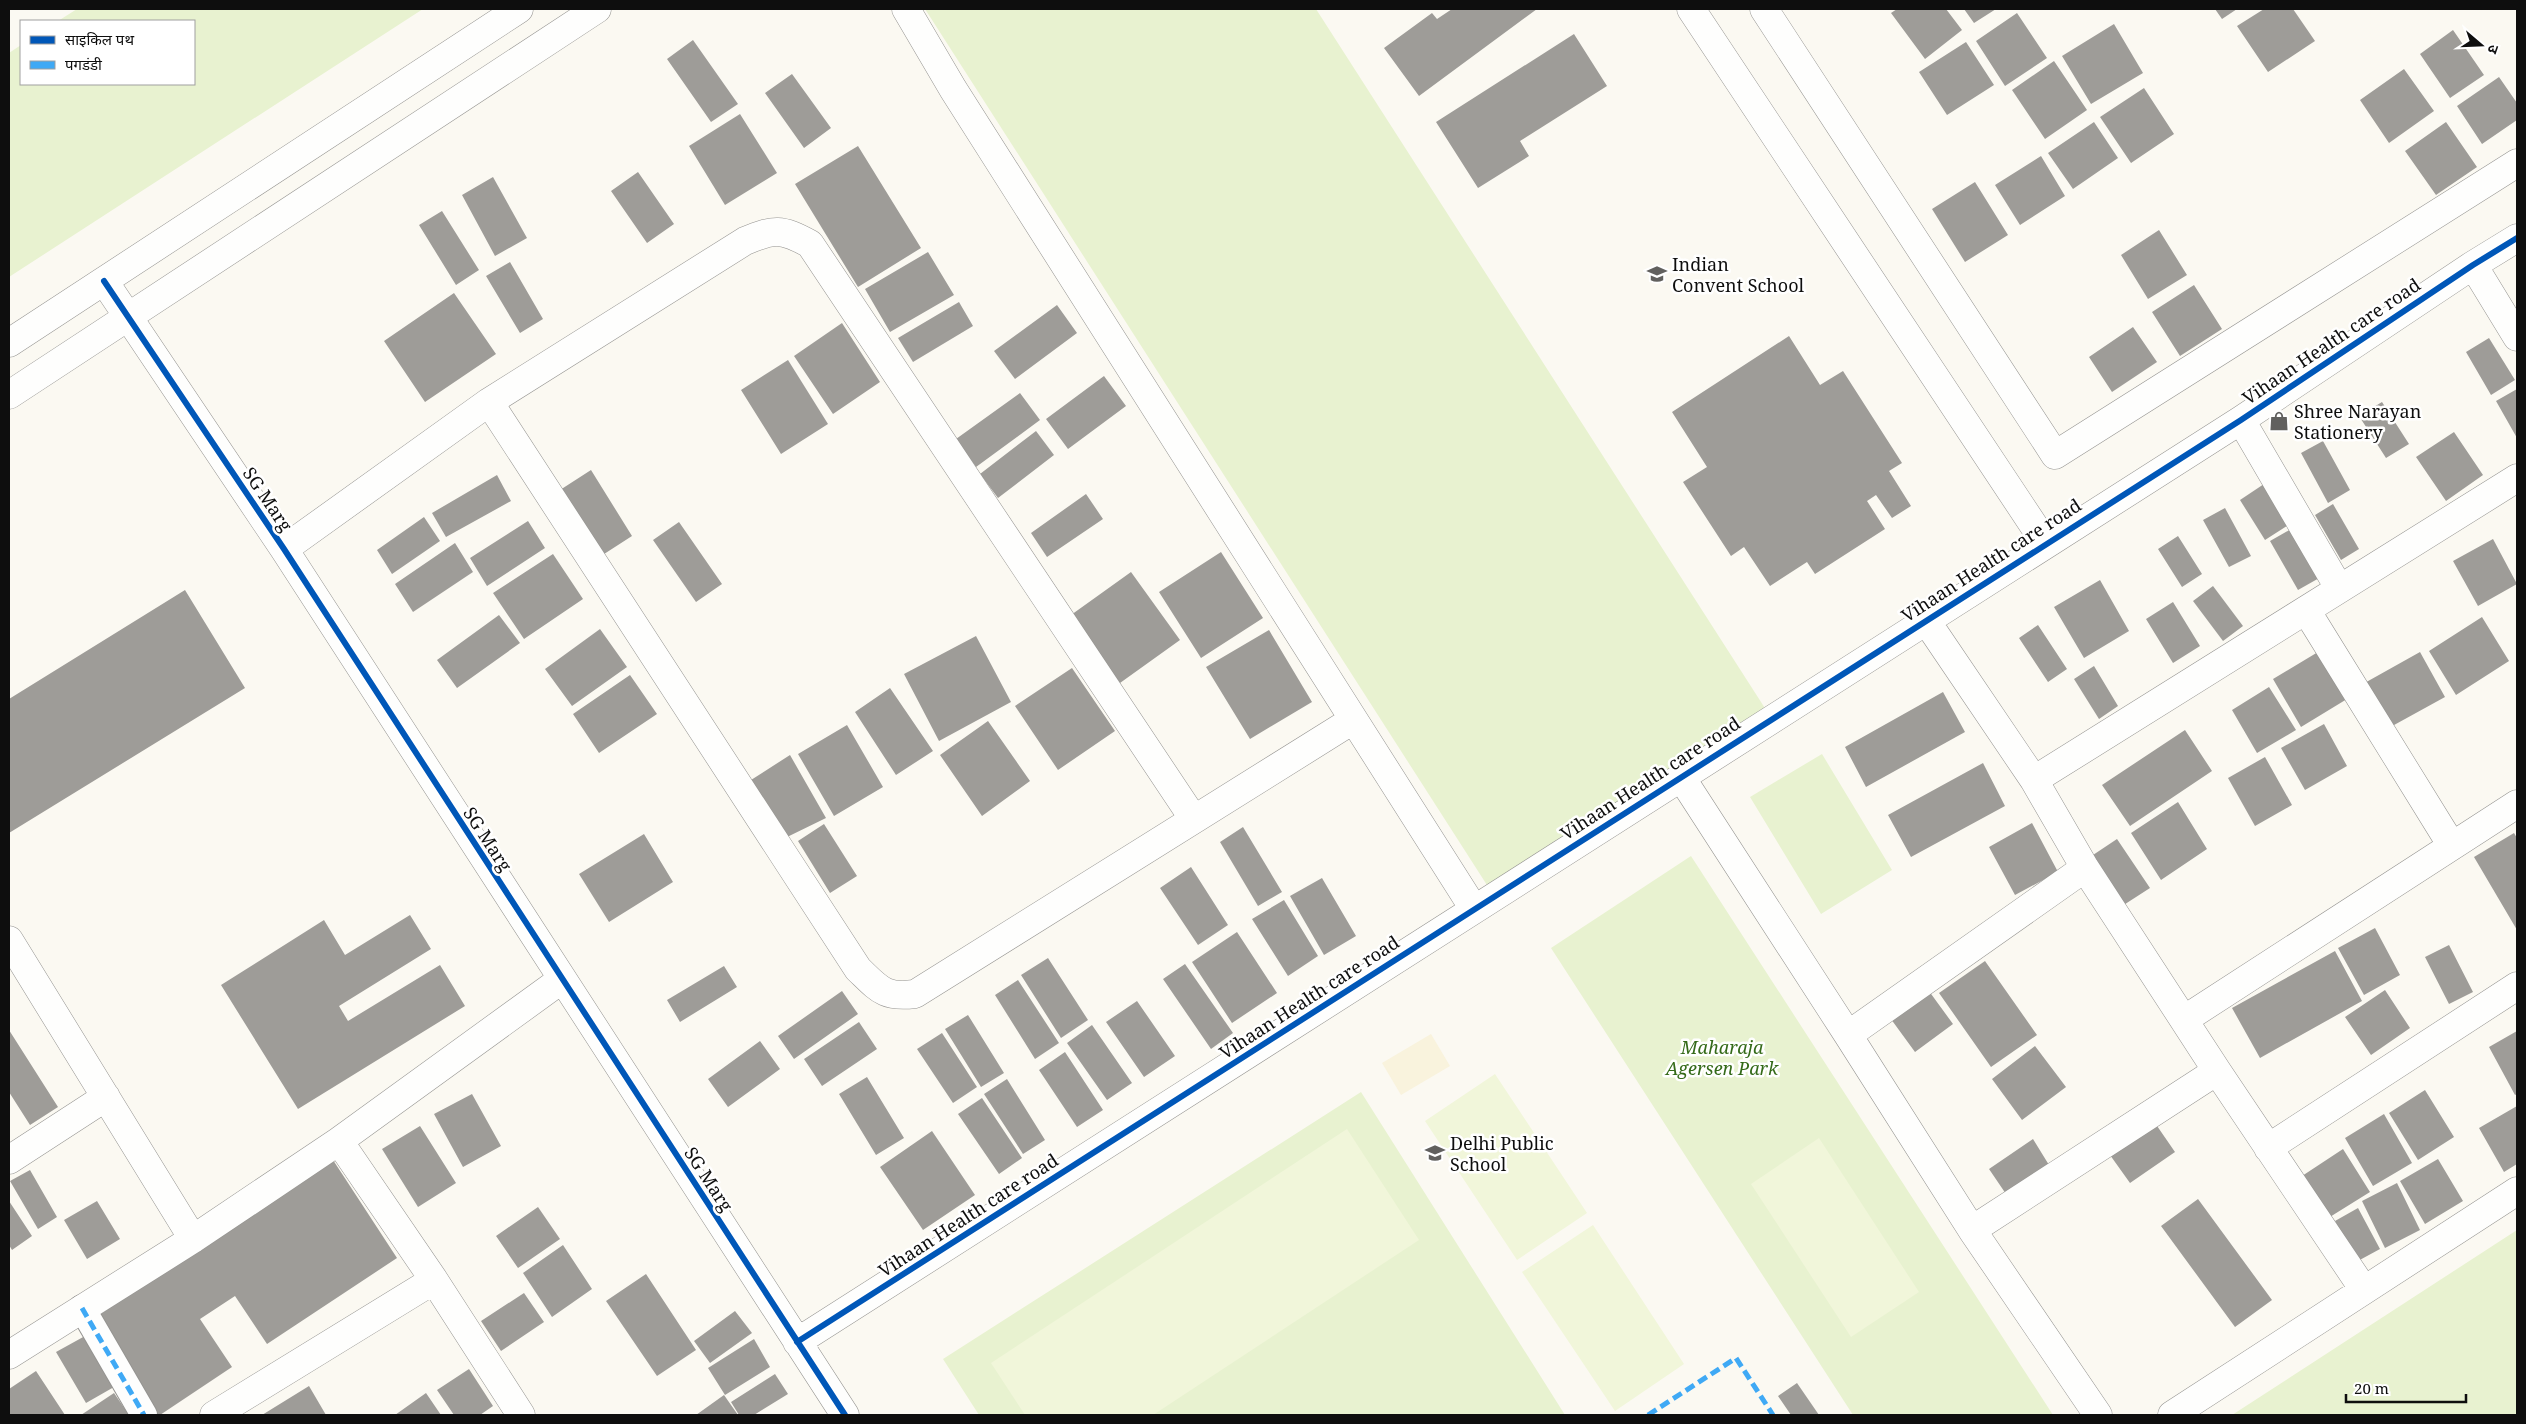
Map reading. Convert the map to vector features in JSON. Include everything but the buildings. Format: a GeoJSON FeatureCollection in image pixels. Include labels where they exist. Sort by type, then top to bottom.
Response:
{"type":"FeatureCollection","features":[{"type":"Feature","properties":{"kind":"street"},"geometry":{"type":"LineString","coordinates":[[9,343],[519,9]]}},
{"type":"Feature","properties":{"kind":"street"},"geometry":{"type":"LineString","coordinates":[[9,395],[597,9]]}},
{"type":"Feature","properties":{"kind":"street"},"geometry":{"type":"LineString","coordinates":[[906,9],[953,89],[1474,909]]}},
{"type":"Feature","properties":{"kind":"street"},"geometry":{"type":"LineString","coordinates":[[1691,9],[2046,544]]}},
{"type":"Feature","properties":{"kind":"street"},"geometry":{"type":"LineString","coordinates":[[1764,9],[2054,455],[2517,163]]}},
{"type":"Feature","properties":{"kind":"street"},"geometry":{"type":"LineString","coordinates":[[284,549],[489,402],[745,241],[768,231],[790,233],[810,244],[1193,818]]}},
{"type":"Feature","properties":{"kind":"street","name":"Vihaan Health care road"},"geometry":{"type":"LineString","coordinates":[[797,1342],[2241,420],[2472,265],[2517,238]]}},
{"type":"Feature","properties":{"kind":"street"},"geometry":{"type":"LineString","coordinates":[[2472,265],[2517,337]]}},
{"type":"Feature","properties":{"kind":"street","name":"SG Marg"},"geometry":{"type":"LineString","coordinates":[[104,281],[284,549],[561,980],[845,1415]]}},
{"type":"Feature","properties":{"kind":"street"},"geometry":{"type":"LineString","coordinates":[[489,402],[858,969],[878,988],[896,997],[915,994],[1193,818],[1353,720]]}},
{"type":"Feature","properties":{"kind":"street"},"geometry":{"type":"LineString","coordinates":[[2241,420],[2339,588]]}},
{"type":"Feature","properties":{"kind":"street"},"geometry":{"type":"LineString","coordinates":[[2034,780],[2517,478]]}},
{"type":"Feature","properties":{"kind":"street"},"geometry":{"type":"LineString","coordinates":[[2306,610],[2452,846]]}},
{"type":"Feature","properties":{"kind":"street"},"geometry":{"type":"LineString","coordinates":[[1925,620],[2034,780],[2084,868],[2364,1290]]}},
{"type":"Feature","properties":{"kind":"street"},"geometry":{"type":"LineString","coordinates":[[1681,777],[1972,1230],[2098,1415]]}},
{"type":"Feature","properties":{"kind":"street"},"geometry":{"type":"LineString","coordinates":[[2185,1019],[2517,804]]}},
{"type":"Feature","properties":{"kind":"street"},"geometry":{"type":"LineString","coordinates":[[1848,1035],[2084,868]]}},
{"type":"Feature","properties":{"kind":"street"},"geometry":{"type":"LineString","coordinates":[[9,940],[18,976],[106,1097],[193,1239]]}},
{"type":"Feature","properties":{"kind":"street"},"geometry":{"type":"LineString","coordinates":[[9,1356],[193,1239],[339,1141],[561,980]]}},
{"type":"Feature","properties":{"kind":"street"},"geometry":{"type":"LineString","coordinates":[[2268,1148],[2517,986]]}},
{"type":"Feature","properties":{"kind":"street"},"geometry":{"type":"LineString","coordinates":[[1972,1230],[2217,1071]]}},
{"type":"Feature","properties":{"kind":"street"},"geometry":{"type":"LineString","coordinates":[[9,1160],[106,1097]]}},
{"type":"Feature","properties":{"kind":"street"},"geometry":{"type":"LineString","coordinates":[[339,1141],[434,1280],[521,1415]]}},
{"type":"Feature","properties":{"kind":"street"},"geometry":{"type":"LineString","coordinates":[[2172,1415],[2517,1191]]}},
{"type":"Feature","properties":{"kind":"street"},"geometry":{"type":"LineString","coordinates":[[214,1415],[434,1280]]}},
{"type":"Feature","properties":{"kind":"street"},"geometry":{"type":"LineString","coordinates":[[82,1308],[144,1415]]}},
{"type":"Feature","properties":{"kind":"shaded area"},"geometry":{"type":"Polygon","coordinates":[[[1431,1034],[1450,1066],[1401,1095],[1382,1063],[1431,1034]]]}},
{"type":"Feature","properties":{"kind":"green space"},"geometry":{"type":"Polygon","coordinates":[[[77,9],[423,9],[9,277],[9,53],[20,46],[20,85],[195,85],[195,20],[60,20],[77,9]]]}},
{"type":"Feature","properties":{"kind":"green space"},"geometry":{"type":"Polygon","coordinates":[[[925,9],[1316,9],[1770,716],[1494,896],[925,9]]]}},
{"type":"Feature","properties":{"kind":"green space"},"geometry":{"type":"Polygon","coordinates":[[[1822,754],[1892,870],[1821,914],[1750,797],[1822,754]]]}},
{"type":"Feature","properties":{"kind":"green space","name":"Maharaja Agersen Park"},"geometry":{"type":"Polygon","coordinates":[[[1691,856],[2053,1415],[1853,1415],[1551,948],[1691,856]]]}},
{"type":"Feature","properties":{"kind":"green space"},"geometry":{"type":"Polygon","coordinates":[[[1495,1074],[1587,1213],[1517,1260],[1425,1121],[1495,1074]]]}},
{"type":"Feature","properties":{"kind":"green space"},"geometry":{"type":"Polygon","coordinates":[[[1361,1092],[1565,1415],[979,1415],[943,1359],[1361,1092]]]}},
{"type":"Feature","properties":{"kind":"green space"},"geometry":{"type":"Polygon","coordinates":[[[1347,1129],[1419,1240],[1153,1415],[1025,1415],[991,1363],[1347,1129]]]}},
{"type":"Feature","properties":{"kind":"green space"},"geometry":{"type":"Polygon","coordinates":[[[1819,1138],[1919,1292],[1851,1337],[1751,1184],[1819,1138]]]}},
{"type":"Feature","properties":{"kind":"green space"},"geometry":{"type":"Polygon","coordinates":[[[1593,1225],[1684,1364],[1615,1411],[1522,1272],[1593,1225]]]}},
{"type":"Feature","properties":{"kind":"green space"},"geometry":{"type":"Polygon","coordinates":[[[2517,1230],[2517,1415],[2232,1415],[2517,1230]]]}},
{"type":"Feature","properties":{"kind":"marked path"},"geometry":{"type":"LineString","coordinates":[[82,1308],[144,1415]]}},
{"type":"Feature","properties":{"kind":"marked path"},"geometry":{"type":"LineString","coordinates":[[1648,1415],[1736,1358],[1773,1415]]}},
{"type":"Feature","properties":{"kind":"cycle path"},"geometry":{"type":"LineString","coordinates":[[797,1342],[2241,420],[2473,265],[2517,238]]}},
{"type":"Feature","properties":{"kind":"cycle path"},"geometry":{"type":"LineString","coordinates":[[104,281],[284,549],[845,1415]]}},
{"type":"Feature","properties":{"kind":"place","name":"Indian Convent School"},"geometry":{"type":"Point","coordinates":[1657,274]}},
{"type":"Feature","properties":{"kind":"place","name":"Shree Narayan Stationery"},"geometry":{"type":"Point","coordinates":[2279,421]}},
{"type":"Feature","properties":{"kind":"place","name":"Delhi Public School"},"geometry":{"type":"Point","coordinates":[1435,1153]}}]}
